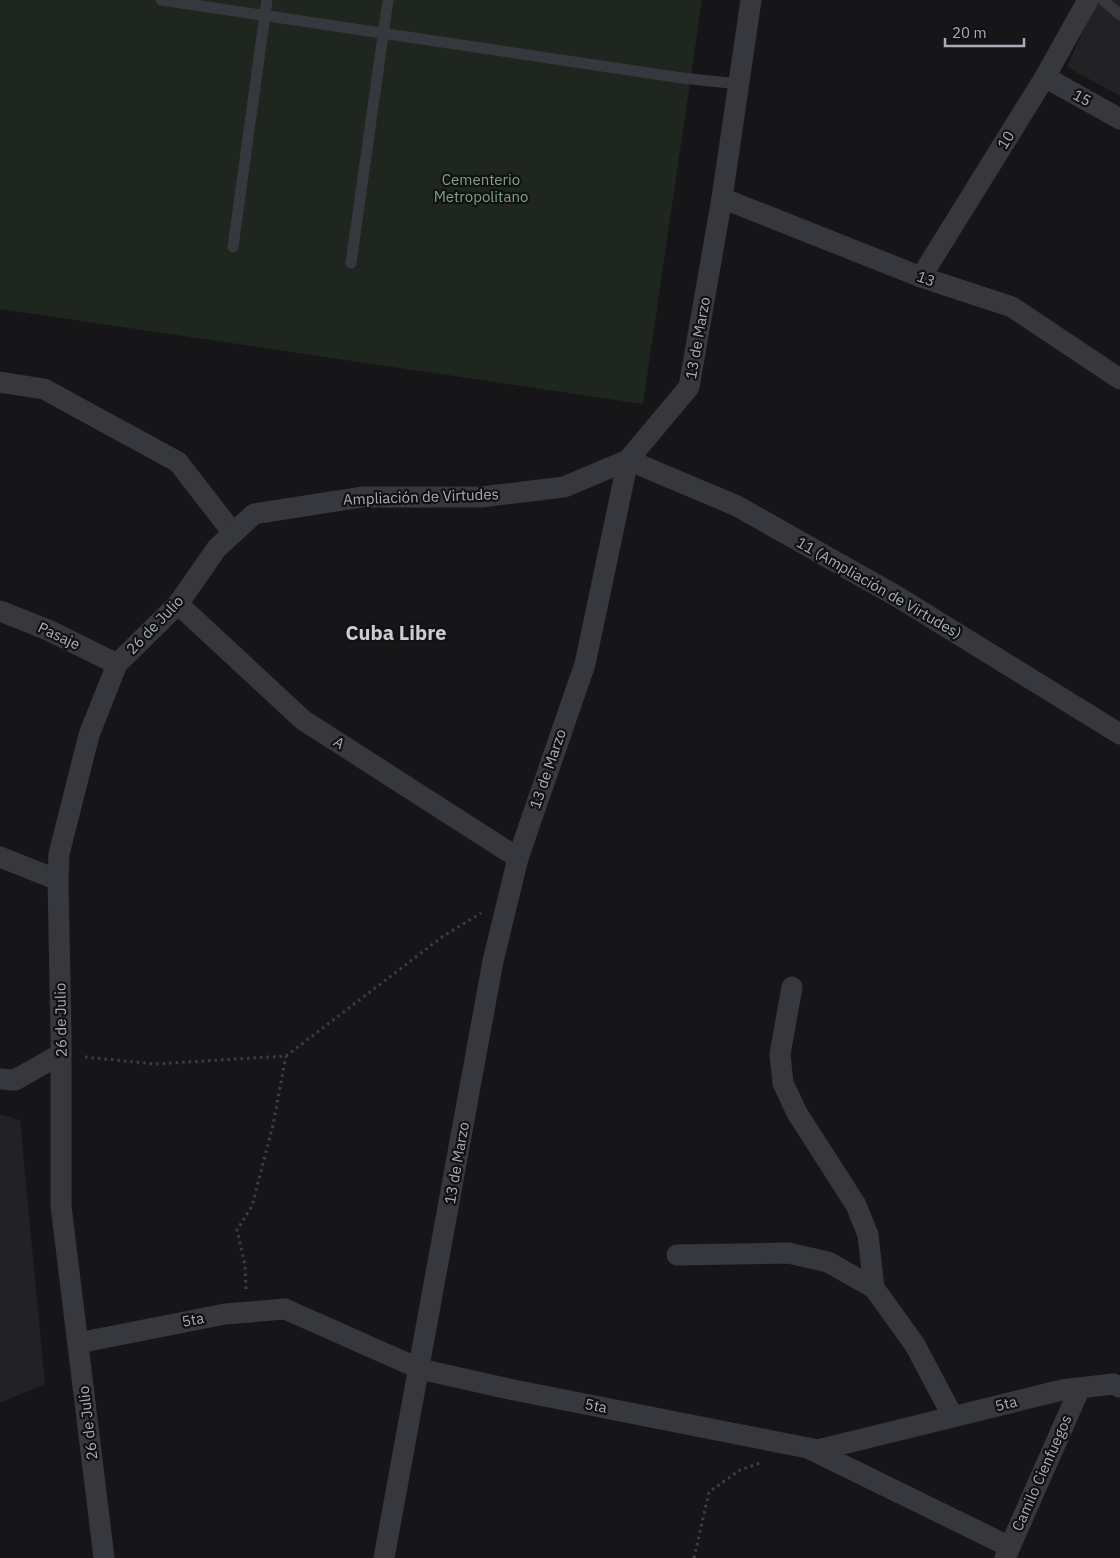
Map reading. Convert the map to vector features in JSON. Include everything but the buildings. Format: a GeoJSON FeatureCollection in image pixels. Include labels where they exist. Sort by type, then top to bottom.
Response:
{"type":"FeatureCollection","features":[{"type":"Feature","properties":{"kind":"street","name":"13 de Marzo"},"geometry":{"type":"LineString","coordinates":[[384,1558],[494,961],[509,895],[518,858],[585,664],[628,460],[689,388],[722,198],[751,0]]}},
{"type":"Feature","properties":{"kind":"street","name":"10"},"geometry":{"type":"LineString","coordinates":[[921,277],[1045,77],[1088,0]]}},
{"type":"Feature","properties":{"kind":"street","name":"15"},"geometry":{"type":"LineString","coordinates":[[1045,77],[1120,119]]}},
{"type":"Feature","properties":{"kind":"street","name":"13"},"geometry":{"type":"LineString","coordinates":[[722,198],[921,277],[1012,307],[1120,379]]}},
{"type":"Feature","properties":{"kind":"street"},"geometry":{"type":"LineString","coordinates":[[0,382],[44,389],[178,462],[233,533]]}},
{"type":"Feature","properties":{"kind":"street","name":"Ampliación de Virtudes"},"geometry":{"type":"LineString","coordinates":[[233,533],[254,514],[362,497],[480,497],[564,487],[628,460]]}},
{"type":"Feature","properties":{"kind":"street","name":"11 (Ampliación de Virtudes)"},"geometry":{"type":"LineString","coordinates":[[628,460],[737,506],[898,596],[1120,734]]}},
{"type":"Feature","properties":{"kind":"street","name":"26 de Julio"},"geometry":{"type":"LineString","coordinates":[[104,1558],[61,1206],[59,854],[89,735],[117,664],[178,604],[217,548],[233,533]]}},
{"type":"Feature","properties":{"kind":"street","name":"A"},"geometry":{"type":"LineString","coordinates":[[178,604],[303,720],[518,858]]}},
{"type":"Feature","properties":{"kind":"street","name":"Pasaje"},"geometry":{"type":"LineString","coordinates":[[0,610],[48,630],[117,664]]}},
{"type":"Feature","properties":{"kind":"street"},"geometry":{"type":"LineString","coordinates":[[0,857],[58,880]]}},
{"type":"Feature","properties":{"kind":"street"},"geometry":{"type":"LineString","coordinates":[[792,987],[780,1054],[782,1083],[797,1112],[856,1205],[868,1235],[874,1288]]}},
{"type":"Feature","properties":{"kind":"street"},"geometry":{"type":"LineString","coordinates":[[0,1079],[14,1080],[61,1054]]}},
{"type":"Feature","properties":{"kind":"street"},"geometry":{"type":"LineString","coordinates":[[677,1255],[788,1254],[828,1262],[874,1288],[915,1345],[953,1417]]}},
{"type":"Feature","properties":{"kind":"street","name":"5ta"},"geometry":{"type":"LineString","coordinates":[[78,1343],[225,1314],[285,1309],[420,1369],[518,1391],[818,1450],[1062,1390],[1113,1384],[1120,1387]]}},
{"type":"Feature","properties":{"kind":"street","name":"Camilo Cienfuegos"},"geometry":{"type":"LineString","coordinates":[[1007,1552],[1080,1388]]}},
{"type":"Feature","properties":{"kind":"street"},"geometry":{"type":"LineString","coordinates":[[807,1448],[1007,1552]]}},
{"type":"Feature","properties":{"kind":"lane"},"geometry":{"type":"LineString","coordinates":[[161,0],[682,78],[739,84]]}},
{"type":"Feature","properties":{"kind":"lane"},"geometry":{"type":"LineString","coordinates":[[233,247],[267,0]]}},
{"type":"Feature","properties":{"kind":"lane"},"geometry":{"type":"LineString","coordinates":[[351,264],[388,0]]}},
{"type":"Feature","properties":{"kind":"lane"},"geometry":{"type":"LineString","coordinates":[[1103,0],[1120,15]]}},
{"type":"Feature","properties":{"kind":"path"},"geometry":{"type":"LineString","coordinates":[[61,1054],[155,1064],[286,1056],[442,937],[509,895]]}},
{"type":"Feature","properties":{"kind":"path"},"geometry":{"type":"LineString","coordinates":[[247,1312],[245,1265],[238,1230],[252,1206],[273,1125],[286,1056]]}},
{"type":"Feature","properties":{"kind":"path"},"geometry":{"type":"LineString","coordinates":[[694,1558],[709,1492],[740,1470],[765,1462]]}},
{"type":"Feature","properties":{"kind":"shaded area"},"geometry":{"type":"Polygon","coordinates":[[[1097,0],[1120,0],[1120,96],[1067,67],[1097,0]]]}},
{"type":"Feature","properties":{"kind":"shaded area"},"geometry":{"type":"Polygon","coordinates":[[[0,1114],[20,1120],[45,1384],[0,1403],[0,1114]]]}},
{"type":"Feature","properties":{"kind":"green space","name":"Cementerio Metropolitano"},"geometry":{"type":"Polygon","coordinates":[[[0,0],[702,0],[643,404],[0,309],[0,0]]]}},
{"type":"Feature","properties":{"kind":"district","name":"Cuba Libre"},"geometry":{"type":"Point","coordinates":[396,633]}}]}
